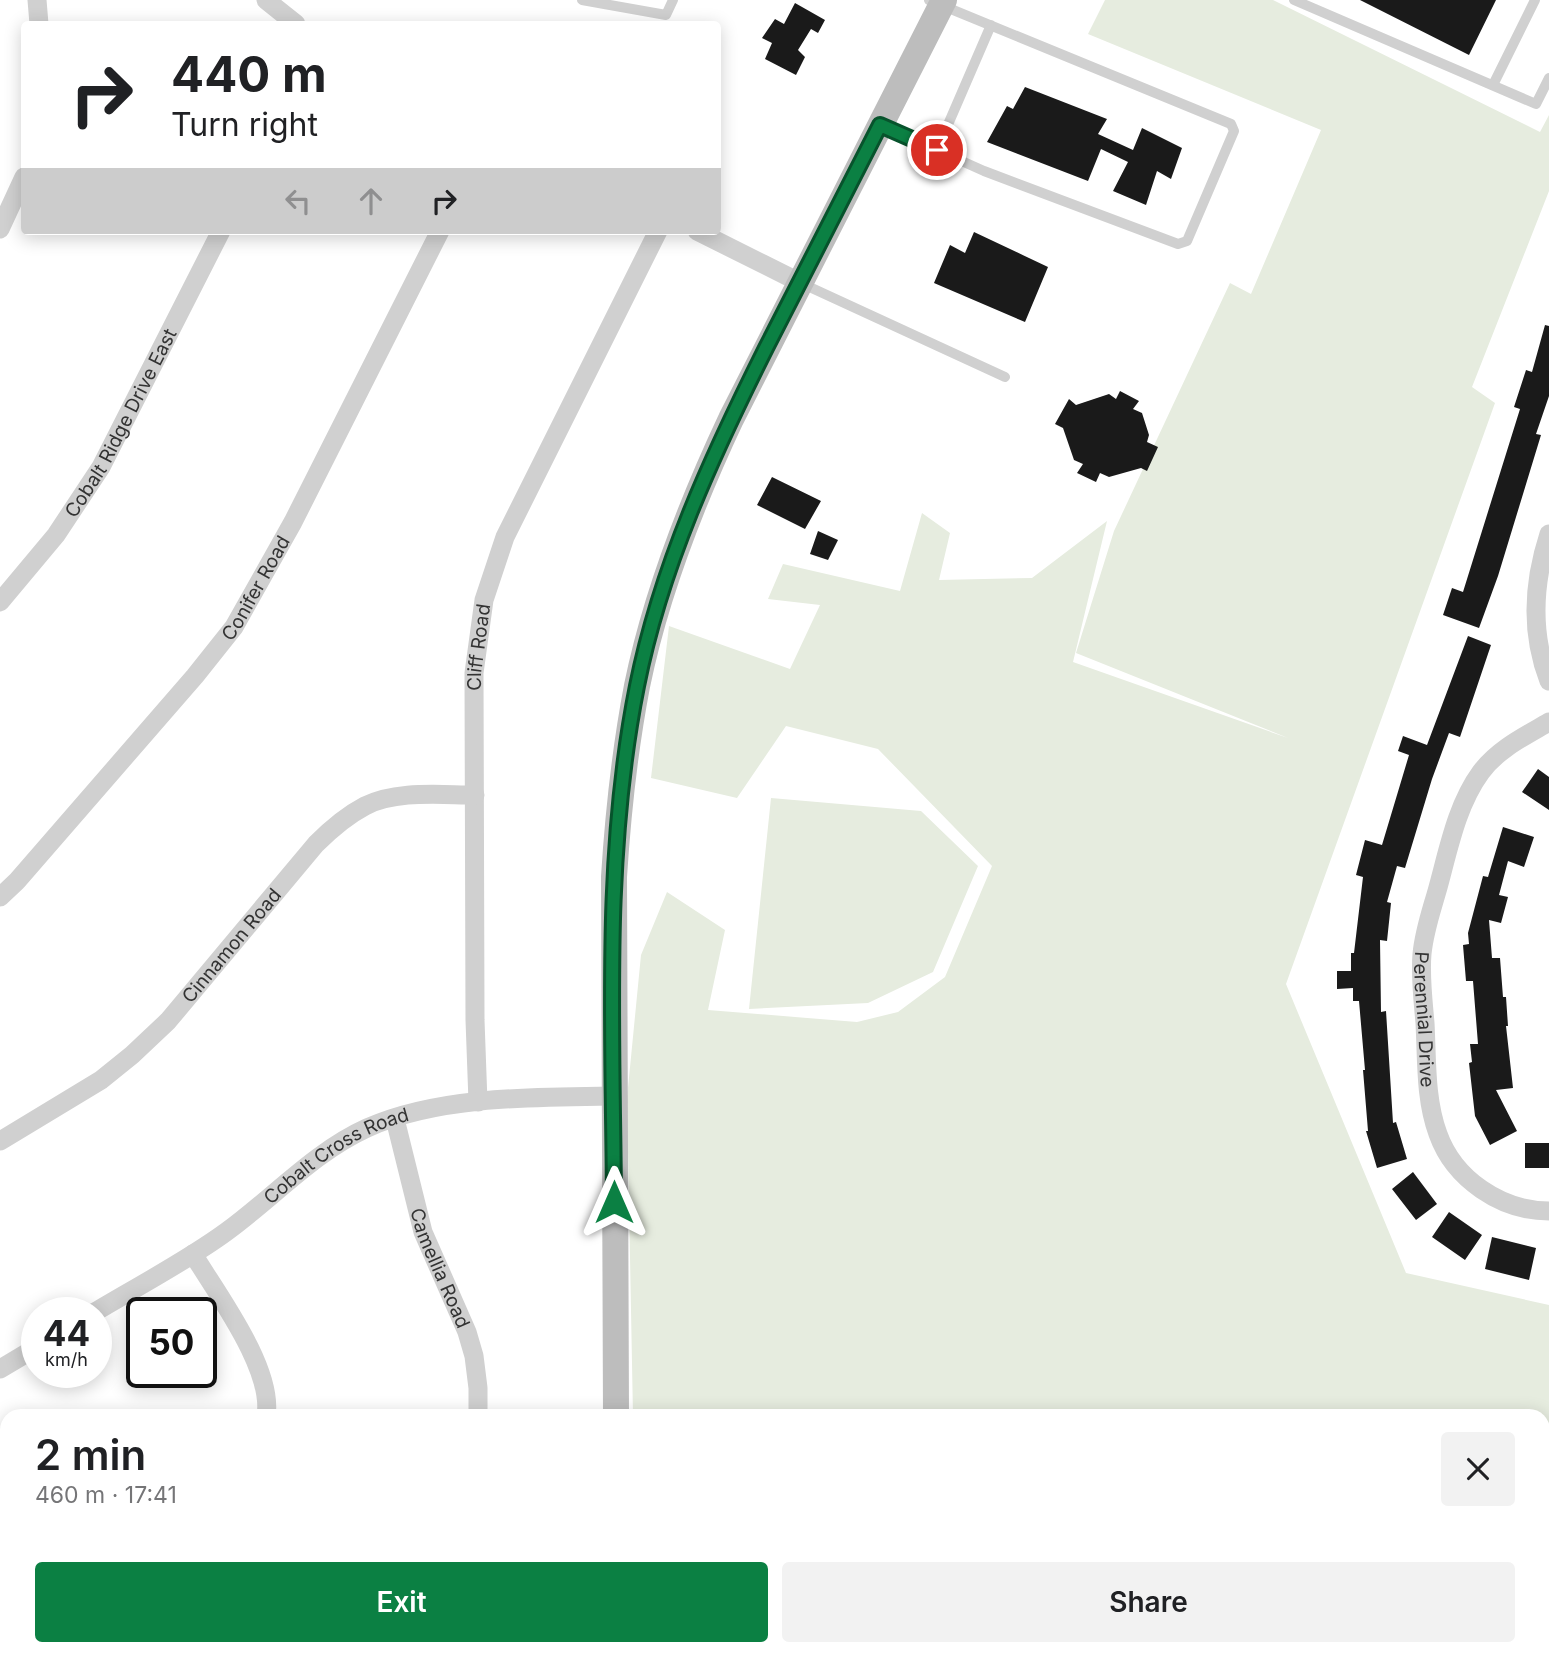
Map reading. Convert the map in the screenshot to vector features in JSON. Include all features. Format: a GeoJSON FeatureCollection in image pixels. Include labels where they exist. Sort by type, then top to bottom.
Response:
{"type":"FeatureCollection","features":[{"type":"Feature","properties":{"kind":"main road"},"geometry":{"type":"LineString","coordinates":[[616,1409],[613,937],[615,865],[621,790],[638,684],[672,560],[704,477],[799,282],[880,125],[938,2]]}},
{"type":"Feature","properties":{"kind":"street"},"geometry":{"type":"LineString","coordinates":[[37,0],[39,21]]}},
{"type":"Feature","properties":{"kind":"street"},"geometry":{"type":"LineString","coordinates":[[266,0],[292,21]]}},
{"type":"Feature","properties":{"kind":"street"},"geometry":{"type":"LineString","coordinates":[[0,229],[21,184]]}},
{"type":"Feature","properties":{"kind":"street","name":"Cobalt Ridge Drive East"},"geometry":{"type":"LineString","coordinates":[[0,601],[56,535],[101,467],[218,235]]}},
{"type":"Feature","properties":{"kind":"street","name":"Conifer Road"},"geometry":{"type":"LineString","coordinates":[[0,897],[17,881],[195,676],[234,627],[293,522],[438,235]]}},
{"type":"Feature","properties":{"kind":"street","name":"Cliff Road"},"geometry":{"type":"LineString","coordinates":[[478,1102],[475,1020],[474,673],[484,600],[505,537],[656,235]]}},
{"type":"Feature","properties":{"kind":"street"},"geometry":{"type":"LineString","coordinates":[[705,235],[799,282]]}},
{"type":"Feature","properties":{"kind":"street"},"geometry":{"type":"LineString","coordinates":[[1549,534],[1536,585],[1535,607],[1538,643],[1549,681]]}},
{"type":"Feature","properties":{"kind":"street","name":"Perennial Drive"},"geometry":{"type":"LineString","coordinates":[[1549,722],[1494,757],[1481,771],[1469,791],[1448,848],[1425,928],[1422,973],[1431,1111],[1446,1150],[1457,1167],[1477,1187],[1495,1199],[1513,1206],[1549,1211]]}},
{"type":"Feature","properties":{"kind":"street","name":"Cinnamon Road"},"geometry":{"type":"LineString","coordinates":[[0,1141],[101,1080],[132,1055],[168,1021],[316,844],[340,821],[366,805],[383,800],[415,796],[475,795]]}},
{"type":"Feature","properties":{"kind":"street","name":"Cobalt Cross Road"},"geometry":{"type":"LineString","coordinates":[[112,1302],[224,1234],[307,1166],[340,1142],[369,1127],[478,1102],[614,1096]]}},
{"type":"Feature","properties":{"kind":"street","name":"Camellia Road"},"geometry":{"type":"LineString","coordinates":[[395,1119],[423,1232],[467,1332],[474,1356],[478,1409]]}},
{"type":"Feature","properties":{"kind":"street"},"geometry":{"type":"LineString","coordinates":[[193,1254],[245,1341],[261,1374],[267,1399],[266,1409]]}},
{"type":"Feature","properties":{"kind":"street"},"geometry":{"type":"LineString","coordinates":[[0,1369],[21,1357]]}},
{"type":"Feature","properties":{"kind":"lane"},"geometry":{"type":"LineString","coordinates":[[582,0],[666,15],[673,0]]}},
{"type":"Feature","properties":{"kind":"lane"},"geometry":{"type":"LineString","coordinates":[[1294,0],[1536,104],[1549,78]]}},
{"type":"Feature","properties":{"kind":"lane"},"geometry":{"type":"LineString","coordinates":[[1493,85],[1535,0]]}},
{"type":"Feature","properties":{"kind":"lane"},"geometry":{"type":"LineString","coordinates":[[880,125],[984,171],[1178,244],[1187,241],[1234,131],[1231,124],[938,2]]}},
{"type":"Feature","properties":{"kind":"lane"},"geometry":{"type":"LineString","coordinates":[[937,150],[991,25]]}},
{"type":"Feature","properties":{"kind":"lane"},"geometry":{"type":"LineString","coordinates":[[799,282],[1005,377]]}},
{"type":"Feature","properties":{"kind":"shaded area"},"geometry":{"type":"Polygon","coordinates":[[[1105,0],[1273,0],[1540,132],[1549,115],[1549,191],[1472,387],[1495,403],[1286,984],[1406,1273],[1549,1305],[1549,1409],[633,1409],[627,1098],[641,955],[667,892],[725,930],[708,1010],[857,1022],[898,1012],[945,977],[992,866],[878,749],[786,726],[737,798],[651,778],[669,626],[790,669],[820,605],[768,599],[783,564],[900,591],[922,513],[950,533],[939,580],[1032,578],[1107,521],[1073,662],[1288,738],[1076,653],[1114,531],[1230,283],[1251,294],[1321,130],[1088,34],[1105,0]]]}},
{"type":"Feature","properties":{"kind":"shaded area"},"geometry":{"type":"Polygon","coordinates":[[[771,798],[921,811],[978,866],[933,972],[868,1003],[749,1009],[771,798]]]}},
{"type":"Feature","properties":{"kind":"building"},"geometry":{"type":"Polygon","coordinates":[[[1360,0],[1496,0],[1469,55],[1360,0]]]}},
{"type":"Feature","properties":{"kind":"building"},"geometry":{"type":"Polygon","coordinates":[[[795,3],[825,20],[818,33],[811,29],[798,50],[805,57],[796,75],[765,59],[772,43],[762,38],[775,19],[784,24],[795,3]]]}},
{"type":"Feature","properties":{"kind":"building"},"geometry":{"type":"Polygon","coordinates":[[[1025,87],[1107,119],[1098,134],[1133,150],[1142,128],[1182,148],[1171,179],[1157,171],[1146,205],[1113,191],[1128,162],[1101,149],[1088,181],[987,142],[1007,106],[1013,109],[1025,87]]]}},
{"type":"Feature","properties":{"kind":"building"},"geometry":{"type":"Polygon","coordinates":[[[974,232],[1048,267],[1025,322],[934,283],[950,245],[965,253],[974,232]]]}},
{"type":"Feature","properties":{"kind":"building"},"geometry":{"type":"Polygon","coordinates":[[[1545,325],[1549,326],[1549,396],[1536,434],[1541,435],[1498,576],[1479,628],[1443,615],[1452,588],[1463,592],[1520,409],[1514,407],[1526,370],[1532,372],[1545,325]]]}},
{"type":"Feature","properties":{"kind":"building"},"geometry":{"type":"Polygon","coordinates":[[[1120,391],[1139,401],[1133,409],[1142,413],[1149,435],[1147,442],[1158,447],[1147,471],[1141,468],[1109,477],[1100,473],[1096,482],[1077,473],[1083,464],[1074,460],[1063,428],[1055,424],[1069,399],[1076,405],[1109,394],[1116,399],[1120,391]]]}},
{"type":"Feature","properties":{"kind":"building"},"geometry":{"type":"Polygon","coordinates":[[[772,477],[821,501],[805,529],[757,505],[772,477]]]}},
{"type":"Feature","properties":{"kind":"building"},"geometry":{"type":"Polygon","coordinates":[[[818,531],[838,540],[828,560],[810,554],[818,531]]]}},
{"type":"Feature","properties":{"kind":"building"},"geometry":{"type":"Polygon","coordinates":[[[1468,636],[1491,645],[1460,737],[1449,733],[1405,868],[1397,866],[1387,902],[1391,903],[1387,941],[1380,940],[1381,1012],[1386,1011],[1393,1123],[1396,1122],[1407,1159],[1377,1168],[1366,1131],[1365,1070],[1359,1001],[1353,1001],[1353,988],[1337,989],[1337,971],[1351,971],[1351,953],[1354,953],[1363,877],[1356,875],[1365,840],[1382,845],[1409,755],[1398,751],[1403,736],[1427,745],[1468,636]]]}},
{"type":"Feature","properties":{"kind":"building"},"geometry":{"type":"Polygon","coordinates":[[[1538,769],[1549,777],[1549,810],[1522,792],[1538,769]]]}},
{"type":"Feature","properties":{"kind":"building"},"geometry":{"type":"Polygon","coordinates":[[[1503,827],[1534,837],[1524,867],[1508,861],[1499,895],[1508,897],[1501,923],[1489,920],[1492,958],[1500,958],[1503,997],[1506,997],[1506,1026],[1513,1088],[1496,1090],[1517,1131],[1490,1145],[1475,1116],[1469,1063],[1472,1062],[1470,1044],[1478,1044],[1473,981],[1466,981],[1463,945],[1469,944],[1468,933],[1483,876],[1488,877],[1503,827]]]}},
{"type":"Feature","properties":{"kind":"building"},"geometry":{"type":"Polygon","coordinates":[[[1525,1143],[1549,1143],[1549,1168],[1525,1168],[1525,1143]]]}},
{"type":"Feature","properties":{"kind":"building"},"geometry":{"type":"Polygon","coordinates":[[[1413,1172],[1437,1204],[1416,1220],[1392,1189],[1413,1172]]]}},
{"type":"Feature","properties":{"kind":"building"},"geometry":{"type":"Polygon","coordinates":[[[1449,1212],[1482,1235],[1465,1260],[1432,1237],[1449,1212]]]}},
{"type":"Feature","properties":{"kind":"building"},"geometry":{"type":"Polygon","coordinates":[[[1492,1237],[1536,1248],[1529,1280],[1485,1269],[1492,1237]]]}},
{"type":"Feature","properties":{"kind":"route"},"geometry":{"type":"LineString","coordinates":[[614,1202],[613,937],[619,803],[638,684],[676,547],[731,419],[880,125],[937,150]]}}]}
